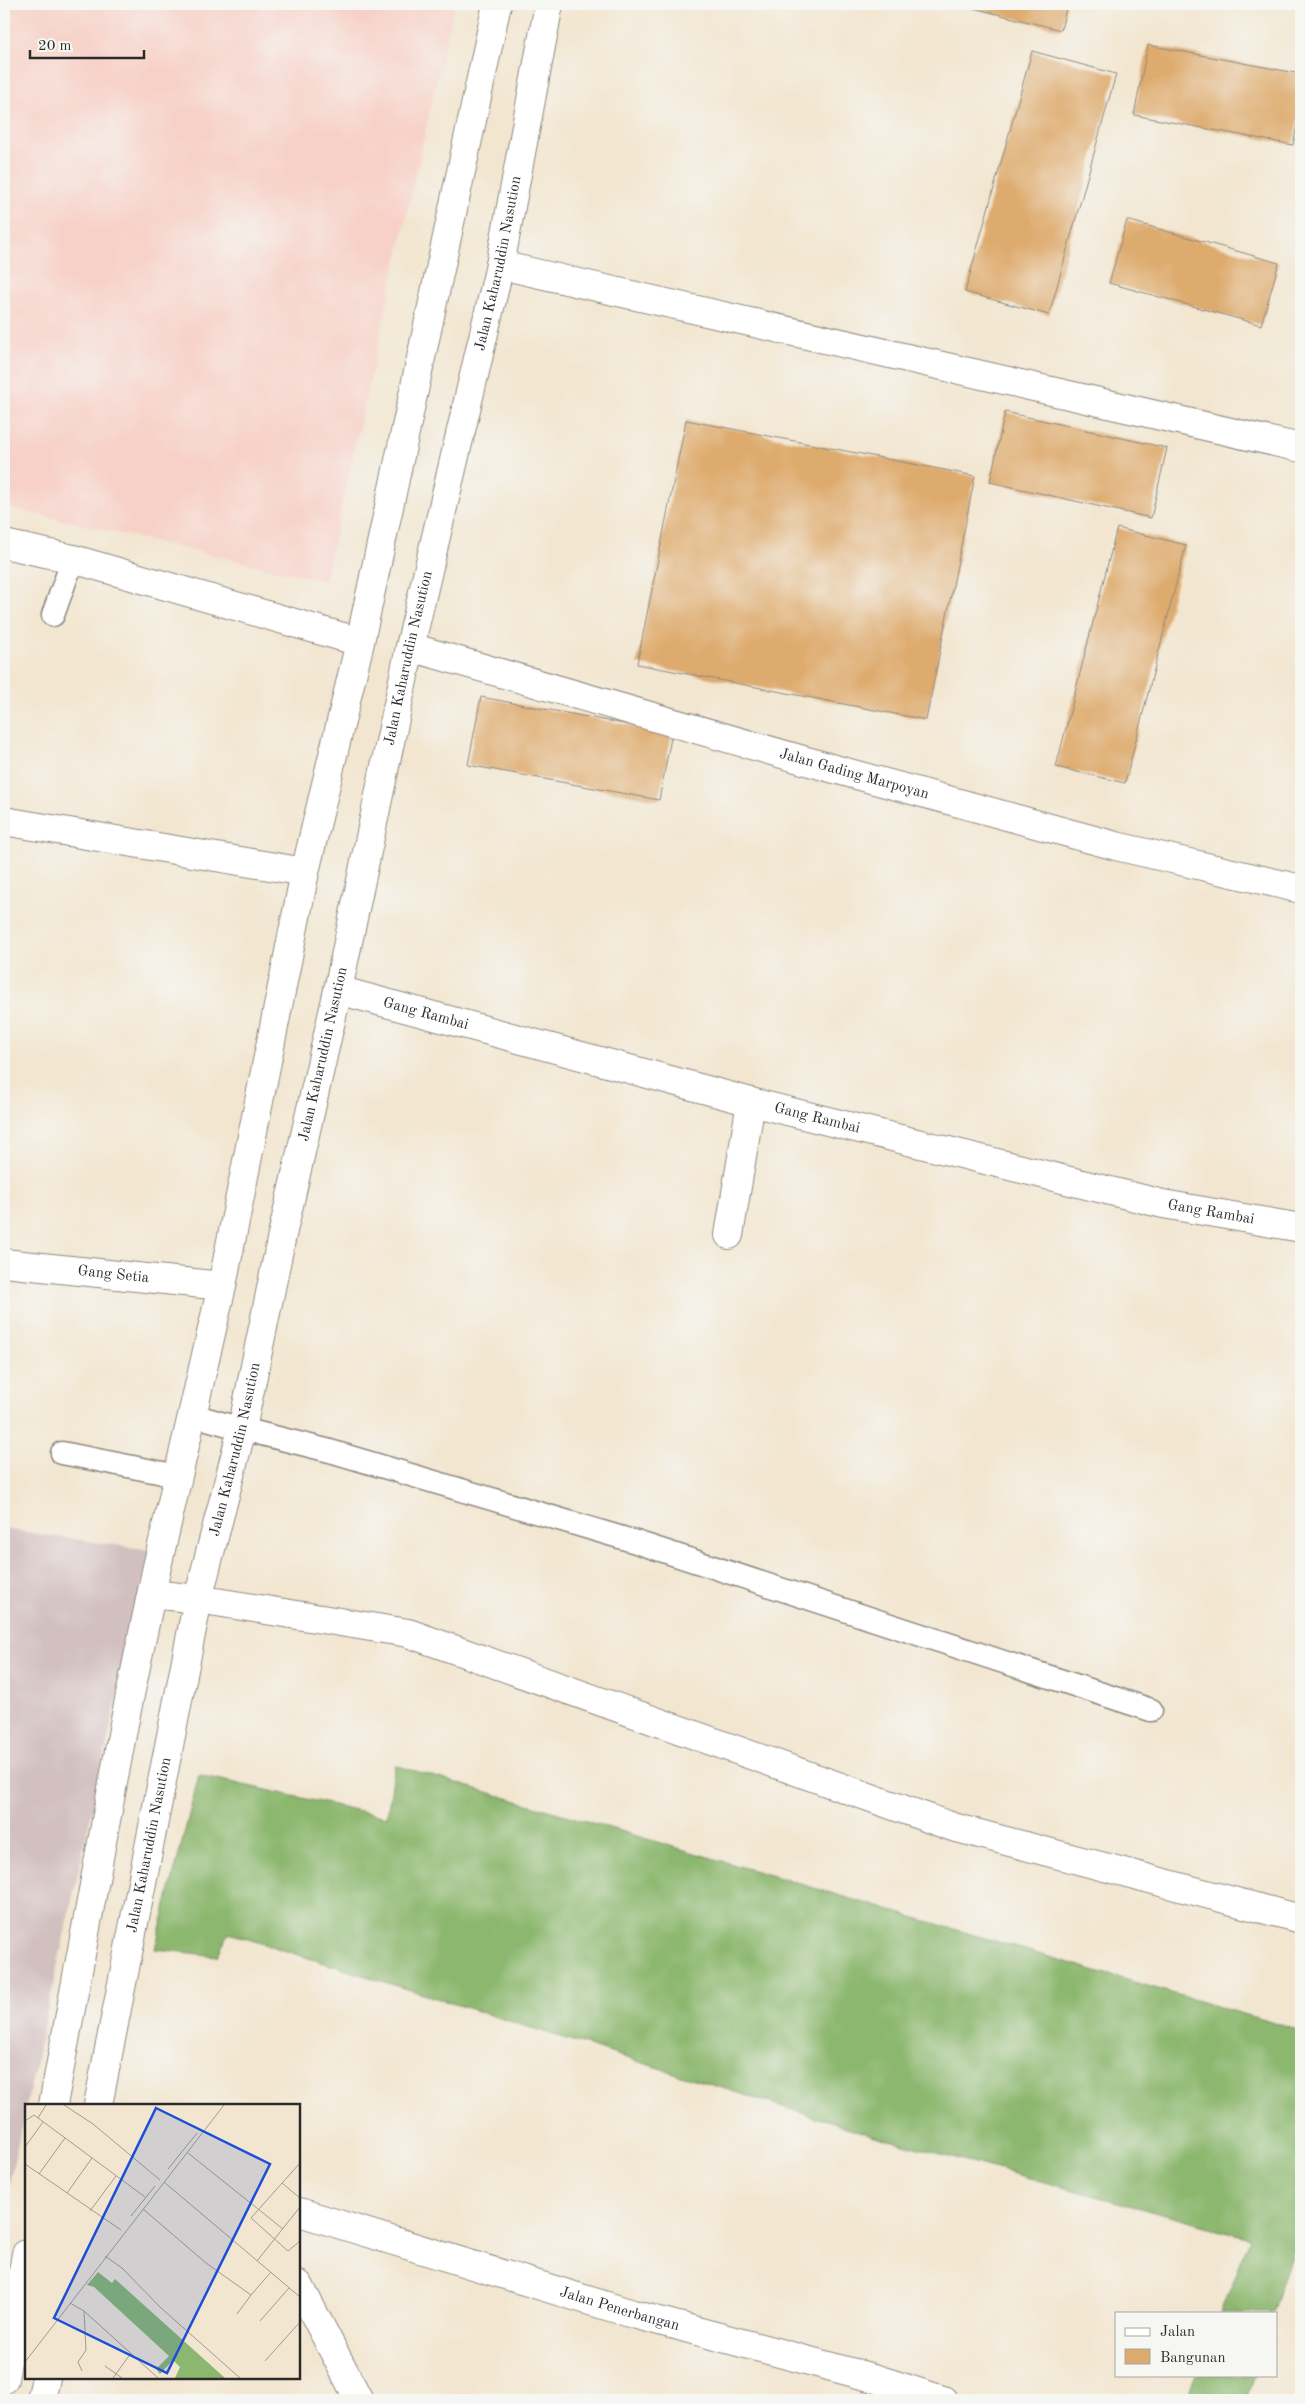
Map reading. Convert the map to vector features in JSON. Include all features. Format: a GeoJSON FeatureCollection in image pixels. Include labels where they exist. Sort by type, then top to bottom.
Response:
{"type":"FeatureCollection","features":[{"type":"Feature","properties":{"kind":"main road"},"geometry":{"type":"LineString","coordinates":[[53,2104],[122,1734],[178,1476],[222,1286],[305,872],[360,642],[497,4]]}},
{"type":"Feature","properties":{"kind":"main road","name":"Jalan Kaharuddin Nasution"},"geometry":{"type":"LineString","coordinates":[[98,2104],[198,1599],[242,1430],[281,1240],[338,990],[410,647],[500,266],[549,4]]}},
{"type":"Feature","properties":{"kind":"main road"},"geometry":{"type":"LineString","coordinates":[[500,266],[1301,448]]}},
{"type":"Feature","properties":{"kind":"main road"},"geometry":{"type":"LineString","coordinates":[[4,544],[73,559],[360,642]]}},
{"type":"Feature","properties":{"kind":"main road","name":"Jalan Gading Marpoyan"},"geometry":{"type":"LineString","coordinates":[[410,647],[831,768],[1116,846],[1301,889]]}},
{"type":"Feature","properties":{"kind":"main road"},"geometry":{"type":"LineString","coordinates":[[4,821],[305,872]]}},
{"type":"Feature","properties":{"kind":"main road","name":"Gang Rambai"},"geometry":{"type":"LineString","coordinates":[[338,990],[751,1102],[1164,1204],[1301,1228]]}},
{"type":"Feature","properties":{"kind":"main road"},"geometry":{"type":"LineString","coordinates":[[729,1235],[751,1102]]}},
{"type":"Feature","properties":{"kind":"main road","name":"Gang Setia"},"geometry":{"type":"LineString","coordinates":[[4,1263],[222,1286]]}},
{"type":"Feature","properties":{"kind":"main road"},"geometry":{"type":"LineString","coordinates":[[152,1594],[198,1599],[408,1633],[953,1827],[1301,1919]]}},
{"type":"Feature","properties":{"kind":"main road","name":"Jalan Penerbangan"},"geometry":{"type":"LineString","coordinates":[[300,2212],[875,2390],[943,2400]]}},
{"type":"Feature","properties":{"kind":"main road"},"geometry":{"type":"LineString","coordinates":[[4,2380],[25,2260]]}},
{"type":"Feature","properties":{"kind":"main road"},"geometry":{"type":"LineString","coordinates":[[300,2287],[359,2400]]}},
{"type":"Feature","properties":{"kind":"main road"},"geometry":{"type":"LineString","coordinates":[[42,2400],[46,2379]]}},
{"type":"Feature","properties":{"kind":"lane"},"geometry":{"type":"LineString","coordinates":[[53,615],[73,559]]}},
{"type":"Feature","properties":{"kind":"lane"},"geometry":{"type":"LineString","coordinates":[[192,1414],[242,1430],[330,1451],[636,1542],[1151,1710]]}},
{"type":"Feature","properties":{"kind":"lane"},"geometry":{"type":"LineString","coordinates":[[62,1453],[178,1476]]}},
{"type":"Feature","properties":{"kind":"shaded area"},"geometry":{"type":"Polygon","coordinates":[[[4,4],[454,4],[325,581],[4,507],[4,4]]]}},
{"type":"Feature","properties":{"kind":"shaded area"},"geometry":{"type":"Polygon","coordinates":[[[4,1529],[150,1550],[27,2104],[25,2104],[25,2112],[4,2206],[4,1529]]]}},
{"type":"Feature","properties":{"kind":"green space"},"geometry":{"type":"Polygon","coordinates":[[[395,1765],[1301,2031],[1301,2255],[1292,2252],[1273,2312],[1221,2312],[1250,2238],[875,2136],[229,1933],[217,1956],[155,1949],[199,1775],[387,1817],[395,1765]]]}},
{"type":"Feature","properties":{"kind":"green space"},"geometry":{"type":"Polygon","coordinates":[[[1196,2376],[1254,2376],[1246,2400],[1186,2400],[1196,2376]]]}},
{"type":"Feature","properties":{"kind":"building"},"geometry":{"type":"Polygon","coordinates":[[[957,4],[1067,4],[1061,30],[957,4]]]}},
{"type":"Feature","properties":{"kind":"building"},"geometry":{"type":"Polygon","coordinates":[[[1148,45],[1301,74],[1301,104],[1293,145],[1134,115],[1148,45]]]}},
{"type":"Feature","properties":{"kind":"building"},"geometry":{"type":"Polygon","coordinates":[[[1032,51],[1116,74],[1049,315],[965,292],[1032,51]]]}},
{"type":"Feature","properties":{"kind":"building"},"geometry":{"type":"Polygon","coordinates":[[[1127,220],[1279,263],[1261,325],[1109,283],[1127,220]]]}},
{"type":"Feature","properties":{"kind":"building"},"geometry":{"type":"Polygon","coordinates":[[[1005,412],[1167,448],[1151,518],[990,482],[1005,412]]]}},
{"type":"Feature","properties":{"kind":"building"},"geometry":{"type":"Polygon","coordinates":[[[686,420],[975,476],[926,720],[637,664],[686,420]]]}},
{"type":"Feature","properties":{"kind":"building"},"geometry":{"type":"Polygon","coordinates":[[[1117,528],[1186,545],[1125,783],[1056,767],[1117,528]]]}},
{"type":"Feature","properties":{"kind":"building"},"geometry":{"type":"Polygon","coordinates":[[[481,697],[672,733],[659,800],[468,765],[481,697]]]}}]}
